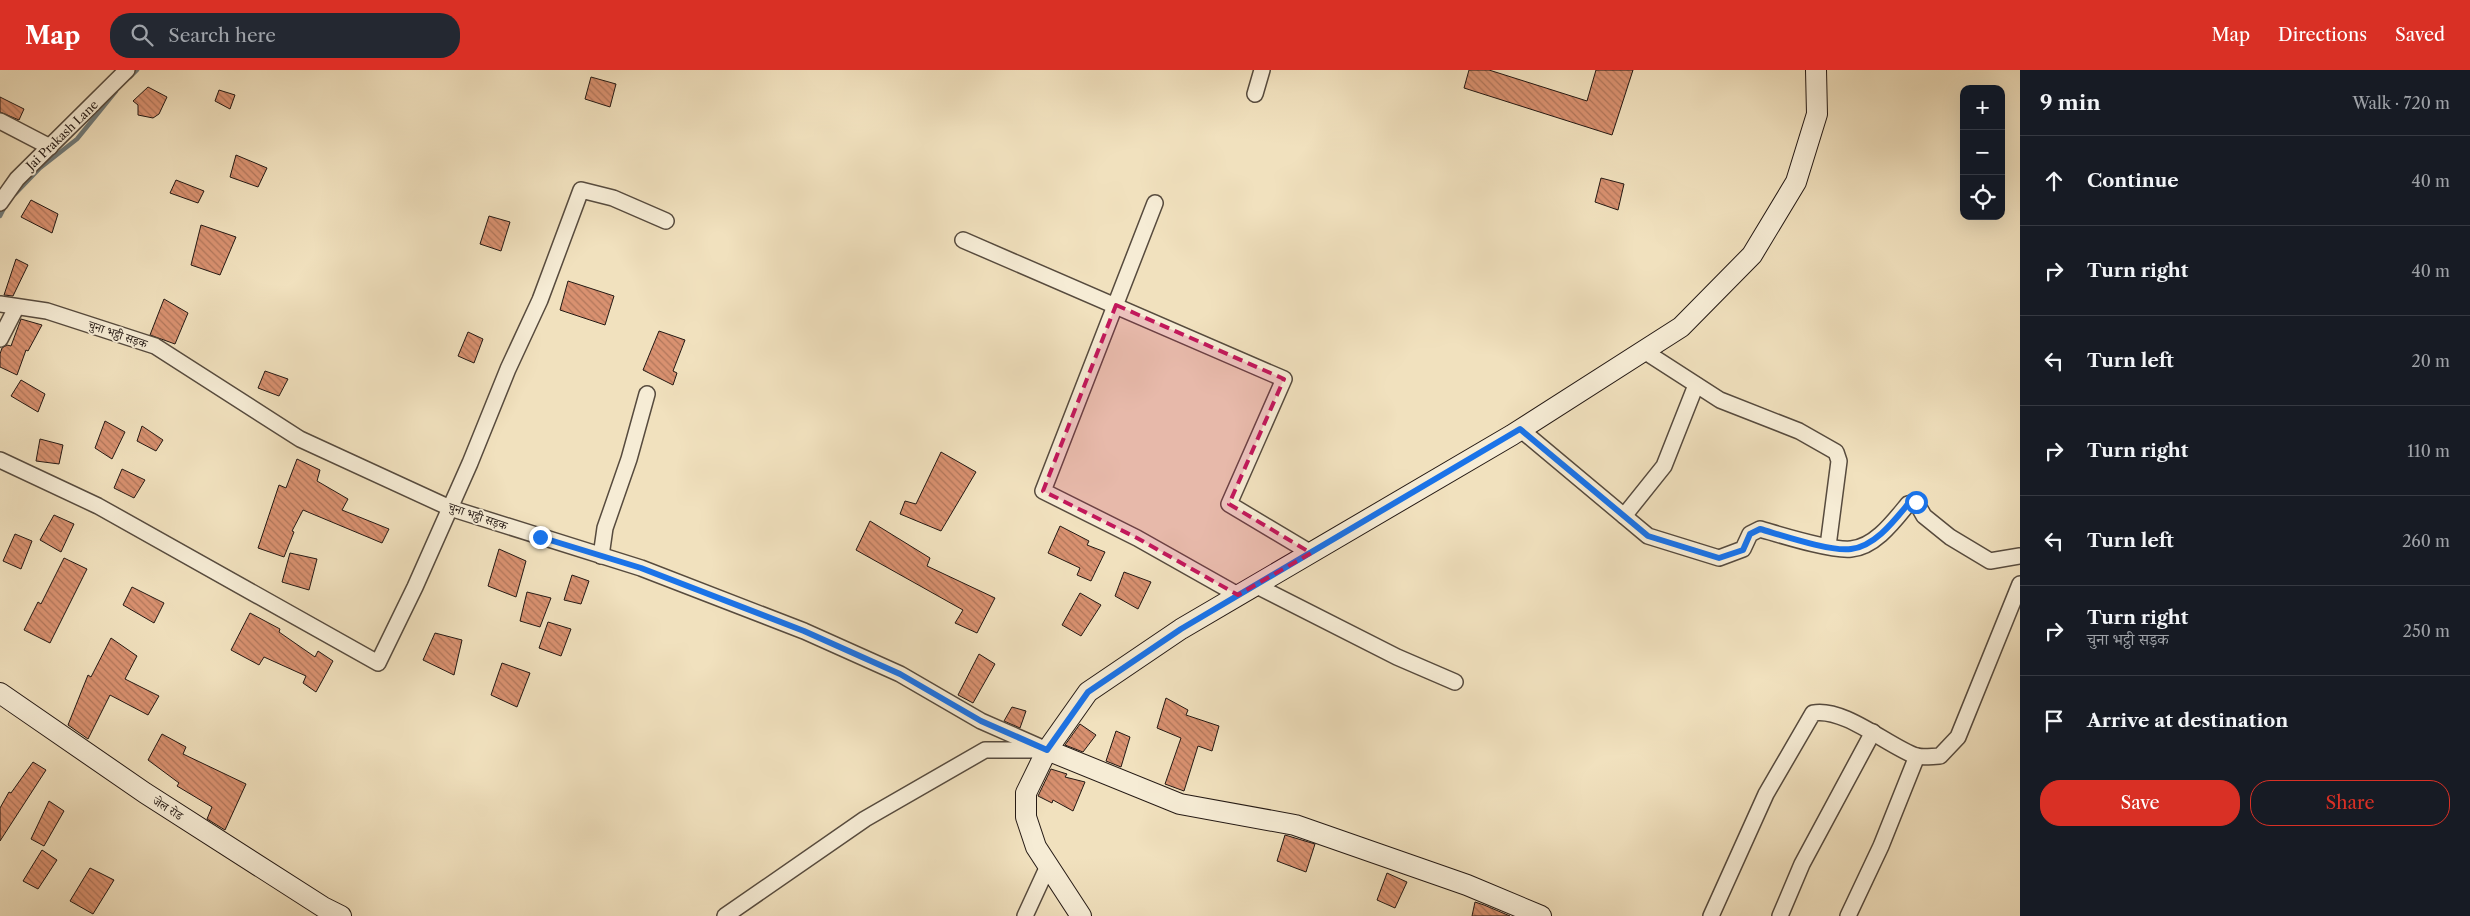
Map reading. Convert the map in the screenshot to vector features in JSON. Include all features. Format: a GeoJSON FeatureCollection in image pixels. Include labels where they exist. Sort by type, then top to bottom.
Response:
{"type":"FeatureCollection","features":[{"type":"Feature","properties":{"kind":"street","name":"Jai Prakash Lane"},"geometry":{"type":"LineString","coordinates":[[0,203],[17,178],[127,70]]}},
{"type":"Feature","properties":{"kind":"street"},"geometry":{"type":"LineString","coordinates":[[1255,94],[1262,70]]}},
{"type":"Feature","properties":{"kind":"street"},"geometry":{"type":"LineString","coordinates":[[1081,916],[1036,846],[1026,817],[1026,793],[1047,750],[1088,692],[1181,629],[1520,429],[1681,327],[1752,255],[1796,182],[1817,114],[1816,70]]}},
{"type":"Feature","properties":{"kind":"street"},"geometry":{"type":"LineString","coordinates":[[0,121],[50,147]]}},
{"type":"Feature","properties":{"kind":"street"},"geometry":{"type":"LineString","coordinates":[[0,460],[98,506],[378,663],[416,587],[540,300],[580,190],[613,198],[666,220]]}},
{"type":"Feature","properties":{"kind":"street"},"geometry":{"type":"LineString","coordinates":[[1155,203],[1043,491],[1247,590],[1456,682]]}},
{"type":"Feature","properties":{"kind":"street"},"geometry":{"type":"LineString","coordinates":[[963,240],[1284,379],[1229,504],[1311,553]]}},
{"type":"Feature","properties":{"kind":"street","name":"चुना भट्ठी सड़क"},"geometry":{"type":"LineString","coordinates":[[0,304],[16,308],[47,311],[155,346],[300,439],[450,508],[641,568],[804,631],[900,674],[981,721],[1047,750]]}},
{"type":"Feature","properties":{"kind":"street"},"geometry":{"type":"LineString","coordinates":[[0,339],[16,308]]}},
{"type":"Feature","properties":{"kind":"street"},"geometry":{"type":"LineString","coordinates":[[1644,351],[1720,400],[1799,431],[1836,452],[1839,461],[1828,546]]}},
{"type":"Feature","properties":{"kind":"street"},"geometry":{"type":"LineString","coordinates":[[1624,516],[1664,466],[1696,385]]}},
{"type":"Feature","properties":{"kind":"street"},"geometry":{"type":"LineString","coordinates":[[601,556],[605,528],[629,459],[647,394]]}},
{"type":"Feature","properties":{"kind":"street"},"geometry":{"type":"LineString","coordinates":[[1520,429],[1648,536],[1719,558],[1743,550],[1750,534],[1760,529],[1828,546],[1851,549],[1869,542],[1890,525],[1908,504],[1916,502],[1924,516],[1950,537],[1990,560],[2020,556]]}},
{"type":"Feature","properties":{"kind":"street"},"geometry":{"type":"LineString","coordinates":[[1711,916],[1766,794],[1813,714],[1824,711],[1873,732],[1917,756],[1940,756],[1958,737],[2020,584]]}},
{"type":"Feature","properties":{"kind":"street","name":"जेल रोड"},"geometry":{"type":"LineString","coordinates":[[0,693],[145,793],[341,916]]}},
{"type":"Feature","properties":{"kind":"street"},"geometry":{"type":"LineString","coordinates":[[1780,916],[1802,864],[1873,732]]}},
{"type":"Feature","properties":{"kind":"street"},"geometry":{"type":"LineString","coordinates":[[726,916],[864,819],[985,750],[1047,750],[1180,804],[1295,825],[1467,885],[1541,916]]}},
{"type":"Feature","properties":{"kind":"street"},"geometry":{"type":"LineString","coordinates":[[1848,916],[1881,846],[1917,756]]}},
{"type":"Feature","properties":{"kind":"street"},"geometry":{"type":"LineString","coordinates":[[1024,916],[1048,866]]}},
{"type":"Feature","properties":{"kind":"highlighted area"},"geometry":{"type":"Polygon","coordinates":[[[1116,305],[1284,379],[1229,504],[1311,553],[1238,595],[1137,538],[1043,491],[1116,305]]]}},
{"type":"Feature","properties":{"kind":"building"},"geometry":{"type":"Polygon","coordinates":[[[1469,70],[1489,70],[1587,101],[1596,70],[1633,70],[1612,135],[1464,88],[1469,70]]]}},
{"type":"Feature","properties":{"kind":"building"},"geometry":{"type":"Polygon","coordinates":[[[591,77],[616,84],[610,107],[585,99],[591,77]]]}},
{"type":"Feature","properties":{"kind":"building"},"geometry":{"type":"Polygon","coordinates":[[[148,87],[167,97],[159,114],[153,118],[138,115],[138,105],[133,101],[148,87]]]}},
{"type":"Feature","properties":{"kind":"building"},"geometry":{"type":"Polygon","coordinates":[[[219,90],[235,95],[230,109],[215,101],[219,90]]]}},
{"type":"Feature","properties":{"kind":"building"},"geometry":{"type":"Polygon","coordinates":[[[0,97],[24,109],[19,120],[0,112],[0,97]]]}},
{"type":"Feature","properties":{"kind":"building"},"geometry":{"type":"Polygon","coordinates":[[[236,155],[267,168],[258,187],[230,177],[236,155]]]}},
{"type":"Feature","properties":{"kind":"building"},"geometry":{"type":"Polygon","coordinates":[[[1601,178],[1624,184],[1618,210],[1595,202],[1601,178]]]}},
{"type":"Feature","properties":{"kind":"building"},"geometry":{"type":"Polygon","coordinates":[[[176,180],[204,191],[198,203],[170,193],[176,180]]]}},
{"type":"Feature","properties":{"kind":"building"},"geometry":{"type":"Polygon","coordinates":[[[31,200],[58,214],[52,233],[21,217],[31,200]]]}},
{"type":"Feature","properties":{"kind":"building"},"geometry":{"type":"Polygon","coordinates":[[[489,216],[510,222],[501,251],[480,244],[489,216]]]}},
{"type":"Feature","properties":{"kind":"building"},"geometry":{"type":"Polygon","coordinates":[[[201,225],[236,237],[220,275],[191,265],[201,225]]]}},
{"type":"Feature","properties":{"kind":"building"},"geometry":{"type":"Polygon","coordinates":[[[16,259],[28,265],[13,296],[4,295],[16,259]]]}},
{"type":"Feature","properties":{"kind":"building"},"geometry":{"type":"Polygon","coordinates":[[[568,281],[614,296],[605,325],[560,310],[568,281]]]}},
{"type":"Feature","properties":{"kind":"building"},"geometry":{"type":"Polygon","coordinates":[[[164,299],[188,313],[175,344],[150,335],[164,299]]]}},
{"type":"Feature","properties":{"kind":"building"},"geometry":{"type":"Polygon","coordinates":[[[21,319],[42,325],[28,351],[26,350],[17,375],[0,367],[0,354],[2,348],[7,345],[11,346],[21,319]]]}},
{"type":"Feature","properties":{"kind":"building"},"geometry":{"type":"Polygon","coordinates":[[[659,331],[685,340],[673,371],[677,373],[673,385],[643,370],[659,331]]]}},
{"type":"Feature","properties":{"kind":"building"},"geometry":{"type":"Polygon","coordinates":[[[468,332],[483,339],[474,363],[458,356],[468,332]]]}},
{"type":"Feature","properties":{"kind":"building"},"geometry":{"type":"Polygon","coordinates":[[[265,371],[288,379],[279,396],[258,388],[265,371]]]}},
{"type":"Feature","properties":{"kind":"building"},"geometry":{"type":"Polygon","coordinates":[[[21,380],[45,394],[38,412],[11,396],[21,380]]]}},
{"type":"Feature","properties":{"kind":"building"},"geometry":{"type":"Polygon","coordinates":[[[105,421],[125,432],[112,459],[95,448],[105,421]]]}},
{"type":"Feature","properties":{"kind":"building"},"geometry":{"type":"Polygon","coordinates":[[[142,426],[163,440],[156,451],[137,441],[142,426]]]}},
{"type":"Feature","properties":{"kind":"building"},"geometry":{"type":"Polygon","coordinates":[[[40,439],[63,445],[59,464],[36,461],[40,439]]]}},
{"type":"Feature","properties":{"kind":"building"},"geometry":{"type":"Polygon","coordinates":[[[941,452],[976,472],[941,531],[900,514],[905,501],[916,504],[941,452]]]}},
{"type":"Feature","properties":{"kind":"building"},"geometry":{"type":"Polygon","coordinates":[[[297,459],[320,470],[317,481],[348,499],[342,510],[389,529],[382,543],[303,510],[292,531],[294,532],[284,557],[258,548],[279,485],[286,488],[297,459]]]}},
{"type":"Feature","properties":{"kind":"building"},"geometry":{"type":"Polygon","coordinates":[[[122,469],[145,480],[134,498],[114,488],[122,469]]]}},
{"type":"Feature","properties":{"kind":"building"},"geometry":{"type":"Polygon","coordinates":[[[54,515],[74,524],[61,552],[40,540],[54,515]]]}},
{"type":"Feature","properties":{"kind":"building"},"geometry":{"type":"Polygon","coordinates":[[[870,521],[930,558],[927,566],[995,598],[977,633],[955,623],[963,610],[856,550],[870,521]]]}},
{"type":"Feature","properties":{"kind":"building"},"geometry":{"type":"Polygon","coordinates":[[[1060,526],[1089,541],[1087,545],[1105,552],[1091,581],[1077,575],[1080,568],[1048,553],[1060,526]]]}},
{"type":"Feature","properties":{"kind":"building"},"geometry":{"type":"Polygon","coordinates":[[[15,534],[32,541],[21,569],[3,561],[15,534]]]}},
{"type":"Feature","properties":{"kind":"building"},"geometry":{"type":"Polygon","coordinates":[[[499,549],[526,561],[516,597],[488,586],[499,549]]]}},
{"type":"Feature","properties":{"kind":"building"},"geometry":{"type":"Polygon","coordinates":[[[290,553],[317,559],[309,590],[282,582],[290,553]]]}},
{"type":"Feature","properties":{"kind":"building"},"geometry":{"type":"Polygon","coordinates":[[[64,558],[87,569],[50,643],[24,630],[38,602],[41,604],[64,558]]]}},
{"type":"Feature","properties":{"kind":"building"},"geometry":{"type":"Polygon","coordinates":[[[1124,572],[1151,582],[1138,609],[1115,596],[1124,572]]]}},
{"type":"Feature","properties":{"kind":"building"},"geometry":{"type":"Polygon","coordinates":[[[572,575],[589,581],[581,604],[564,600],[572,575]]]}},
{"type":"Feature","properties":{"kind":"building"},"geometry":{"type":"Polygon","coordinates":[[[132,587],[164,603],[154,623],[123,605],[132,587]]]}},
{"type":"Feature","properties":{"kind":"building"},"geometry":{"type":"Polygon","coordinates":[[[527,592],[551,598],[540,627],[520,621],[527,592]]]}},
{"type":"Feature","properties":{"kind":"building"},"geometry":{"type":"Polygon","coordinates":[[[1080,593],[1101,605],[1081,636],[1062,625],[1080,593]]]}},
{"type":"Feature","properties":{"kind":"building"},"geometry":{"type":"Polygon","coordinates":[[[250,613],[280,629],[279,632],[315,657],[318,651],[333,661],[316,692],[303,683],[306,676],[264,657],[259,665],[231,650],[250,613]]]}},
{"type":"Feature","properties":{"kind":"building"},"geometry":{"type":"Polygon","coordinates":[[[548,622],[571,629],[561,656],[539,648],[548,622]]]}},
{"type":"Feature","properties":{"kind":"building"},"geometry":{"type":"Polygon","coordinates":[[[435,633],[462,640],[454,675],[423,660],[435,633]]]}},
{"type":"Feature","properties":{"kind":"building"},"geometry":{"type":"Polygon","coordinates":[[[111,638],[137,656],[125,679],[159,696],[148,715],[110,695],[88,739],[68,725],[88,675],[91,677],[111,638]]]}},
{"type":"Feature","properties":{"kind":"building"},"geometry":{"type":"Polygon","coordinates":[[[979,654],[995,664],[973,703],[958,695],[979,654]]]}},
{"type":"Feature","properties":{"kind":"building"},"geometry":{"type":"Polygon","coordinates":[[[502,663],[530,673],[517,707],[491,695],[502,663]]]}},
{"type":"Feature","properties":{"kind":"building"},"geometry":{"type":"Polygon","coordinates":[[[1166,698],[1188,710],[1186,715],[1219,726],[1212,751],[1198,746],[1184,791],[1165,784],[1181,738],[1157,728],[1166,698]]]}},
{"type":"Feature","properties":{"kind":"building"},"geometry":{"type":"Polygon","coordinates":[[[1012,707],[1026,711],[1020,728],[1004,721],[1012,707]]]}},
{"type":"Feature","properties":{"kind":"building"},"geometry":{"type":"Polygon","coordinates":[[[1080,724],[1096,735],[1083,752],[1065,745],[1080,724]]]}},
{"type":"Feature","properties":{"kind":"building"},"geometry":{"type":"Polygon","coordinates":[[[1116,731],[1130,737],[1121,767],[1106,761],[1116,731]]]}},
{"type":"Feature","properties":{"kind":"building"},"geometry":{"type":"Polygon","coordinates":[[[162,734],[186,747],[183,754],[246,784],[225,830],[207,819],[212,807],[177,786],[179,783],[148,760],[162,734]]]}},
{"type":"Feature","properties":{"kind":"building"},"geometry":{"type":"Polygon","coordinates":[[[33,762],[46,770],[0,841],[0,808],[9,792],[11,793],[33,762]]]}},
{"type":"Feature","properties":{"kind":"building"},"geometry":{"type":"Polygon","coordinates":[[[1051,769],[1067,774],[1065,777],[1085,782],[1073,811],[1053,800],[1052,803],[1038,796],[1051,769]]]}},
{"type":"Feature","properties":{"kind":"building"},"geometry":{"type":"Polygon","coordinates":[[[49,801],[64,811],[44,846],[31,839],[49,801]]]}},
{"type":"Feature","properties":{"kind":"building"},"geometry":{"type":"Polygon","coordinates":[[[1285,835],[1315,844],[1306,872],[1277,861],[1285,835]]]}},
{"type":"Feature","properties":{"kind":"building"},"geometry":{"type":"Polygon","coordinates":[[[42,850],[57,860],[38,889],[23,881],[42,850]]]}},
{"type":"Feature","properties":{"kind":"building"},"geometry":{"type":"Polygon","coordinates":[[[90,868],[114,880],[93,914],[70,901],[90,868]]]}},
{"type":"Feature","properties":{"kind":"building"},"geometry":{"type":"Polygon","coordinates":[[[1387,873],[1407,882],[1395,908],[1377,900],[1387,873]]]}},
{"type":"Feature","properties":{"kind":"building"},"geometry":{"type":"Polygon","coordinates":[[[1475,902],[1484,905],[1510,916],[1472,916],[1475,902]]]}},
{"type":"Feature","properties":{"kind":"waterway"},"geometry":{"type":"LineString","coordinates":[[130,77],[137,70]]}},
{"type":"Feature","properties":{"kind":"waterway"},"geometry":{"type":"LineString","coordinates":[[15,194],[40,168],[77,139],[116,91]]}},
{"type":"Feature","properties":{"kind":"waterway"},"geometry":{"type":"LineString","coordinates":[[0,216],[5,206]]}},
{"type":"Feature","properties":{"kind":"route"},"geometry":{"type":"LineString","coordinates":[[540,537],[641,568],[804,631],[900,674],[981,721],[1047,750],[1088,692],[1181,629],[1520,429],[1648,536],[1719,558],[1743,550],[1750,534],[1760,529],[1809,543],[1851,549],[1869,542],[1890,525],[1908,504],[1916,502]]}}]}
